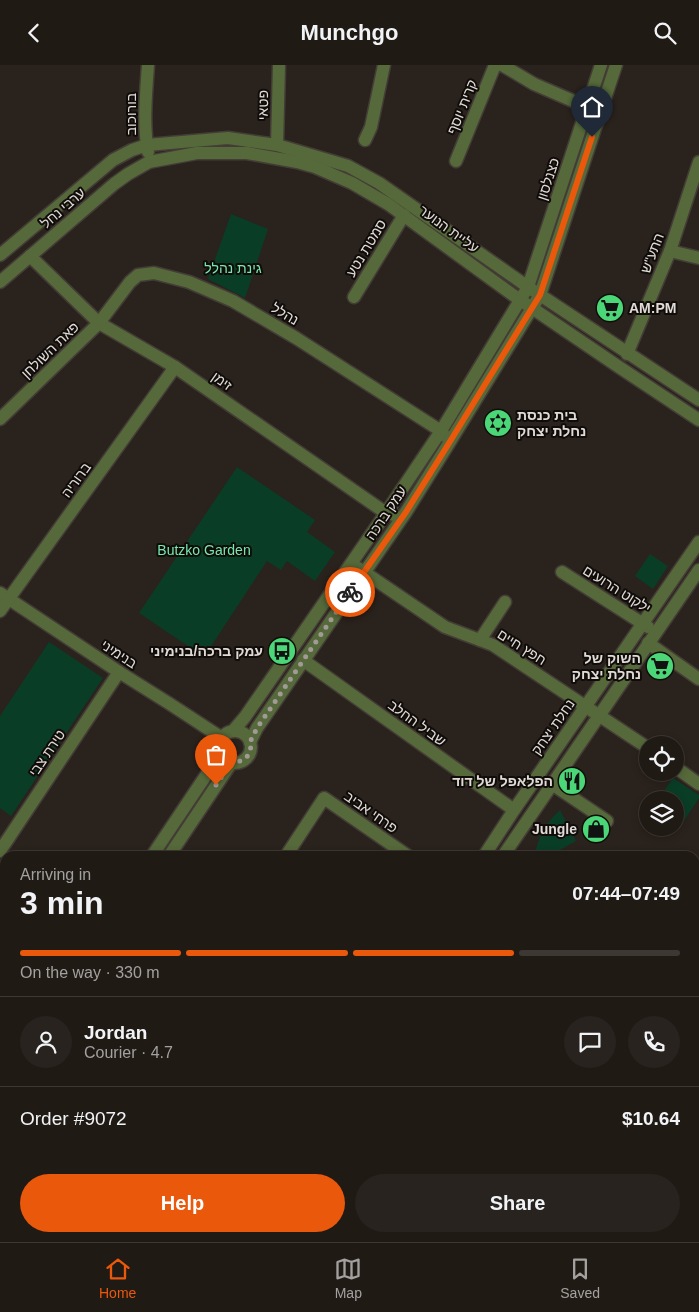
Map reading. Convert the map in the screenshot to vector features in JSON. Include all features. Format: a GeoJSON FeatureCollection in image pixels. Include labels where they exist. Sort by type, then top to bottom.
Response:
{"type":"FeatureCollection","features":[{"type":"Feature","properties":{"kind":"street","name":"בורוכוב"},"geometry":{"type":"LineString","coordinates":[[148,65],[146,145],[149,162]]}},
{"type":"Feature","properties":{"kind":"street","name":"פטאי"},"geometry":{"type":"LineString","coordinates":[[278,145],[279,65]]}},
{"type":"Feature","properties":{"kind":"street"},"geometry":{"type":"LineString","coordinates":[[365,140],[371,127],[384,65]]}},
{"type":"Feature","properties":{"kind":"street","name":"קרית יוסף"},"geometry":{"type":"LineString","coordinates":[[456,161],[495,65]]}},
{"type":"Feature","properties":{"kind":"street"},"geometry":{"type":"LineString","coordinates":[[502,65],[534,84],[588,107],[595,111],[598,119]]}},
{"type":"Feature","properties":{"kind":"street","name":"כצנלסון"},"geometry":{"type":"LineString","coordinates":[[521,300],[528,287],[601,65]]}},
{"type":"Feature","properties":{"kind":"street","name":"כצנלסון"},"geometry":{"type":"LineString","coordinates":[[540,295],[616,65]]}},
{"type":"Feature","properties":{"kind":"street","name":"עליית הנוער"},"geometry":{"type":"LineString","coordinates":[[146,145],[228,138],[278,145],[348,166],[379,183],[528,287],[699,400]]}},
{"type":"Feature","properties":{"kind":"street","name":"ערבי נחל"},"geometry":{"type":"LineString","coordinates":[[0,255],[114,159],[146,145]]}},
{"type":"Feature","properties":{"kind":"street","name":"עליית הנוער"},"geometry":{"type":"LineString","coordinates":[[149,162],[197,153],[247,153],[315,167],[352,183],[404,215],[532,308],[699,420]]}},
{"type":"Feature","properties":{"kind":"street","name":"התע\"ש"},"geometry":{"type":"LineString","coordinates":[[628,353],[670,251],[699,161]]}},
{"type":"Feature","properties":{"kind":"street","name":"ערבי נחל"},"geometry":{"type":"LineString","coordinates":[[0,282],[114,184],[149,162]]}},
{"type":"Feature","properties":{"kind":"street","name":"סמטת נטע"},"geometry":{"type":"LineString","coordinates":[[354,297],[404,215]]}},
{"type":"Feature","properties":{"kind":"street"},"geometry":{"type":"LineString","coordinates":[[670,251],[699,258]]}},
{"type":"Feature","properties":{"kind":"street","name":"זימן"},"geometry":{"type":"LineString","coordinates":[[30,256],[99,323],[176,367],[386,513]]}},
{"type":"Feature","properties":{"kind":"street","name":"נהלל"},"geometry":{"type":"LineString","coordinates":[[99,323],[130,282],[138,275],[154,273],[189,282],[233,301],[296,338],[441,431]]}},
{"type":"Feature","properties":{"kind":"street","name":"עמק ברכה"},"geometry":{"type":"LineString","coordinates":[[250,742],[257,728],[303,660],[406,512],[540,295]]}},
{"type":"Feature","properties":{"kind":"street","name":"עמק ברכה"},"geometry":{"type":"LineString","coordinates":[[228,735],[245,717],[386,513],[441,431],[521,300]]}},
{"type":"Feature","properties":{"kind":"street","name":"פאת השולחן"},"geometry":{"type":"LineString","coordinates":[[0,419],[99,323]]}},
{"type":"Feature","properties":{"kind":"street","name":"ברוריה"},"geometry":{"type":"LineString","coordinates":[[0,611],[5,596],[176,367]]}},
{"type":"Feature","properties":{"kind":"street"},"geometry":{"type":"LineString","coordinates":[[441,431],[445,435],[446,448]]}},
{"type":"Feature","properties":{"kind":"street"},"geometry":{"type":"LineString","coordinates":[[386,513],[396,515],[406,512]]}},
{"type":"Feature","properties":{"kind":"street","name":"נחלת יצחק"},"geometry":{"type":"LineString","coordinates":[[487,851],[699,542]]}},
{"type":"Feature","properties":{"kind":"street","name":"חפץ חיים"},"geometry":{"type":"LineString","coordinates":[[352,563],[446,627],[493,645],[639,742]]}},
{"type":"Feature","properties":{"kind":"street"},"geometry":{"type":"LineString","coordinates":[[506,851],[699,570]]}},
{"type":"Feature","properties":{"kind":"street","name":"ילקוט הרועים"},"geometry":{"type":"LineString","coordinates":[[562,572],[656,632]]}},
{"type":"Feature","properties":{"kind":"street","name":"בנימיני"},"geometry":{"type":"LineString","coordinates":[[5,596],[119,673],[170,704],[228,735]]}},
{"type":"Feature","properties":{"kind":"street"},"geometry":{"type":"LineString","coordinates":[[480,640],[505,602]]}},
{"type":"Feature","properties":{"kind":"street"},"geometry":{"type":"LineString","coordinates":[[648,643],[699,679]]}},
{"type":"Feature","properties":{"kind":"street","name":"שביל החלב"},"geometry":{"type":"LineString","coordinates":[[303,660],[514,811]]}},
{"type":"Feature","properties":{"kind":"street","name":"טירת צבי"},"geometry":{"type":"LineString","coordinates":[[0,851],[119,673]]}},
{"type":"Feature","properties":{"kind":"street"},"geometry":{"type":"LineString","coordinates":[[238,731],[248,737],[250,742],[251,747],[247,757],[238,762],[232,762],[221,753],[220,748],[228,735],[238,731]]}},
{"type":"Feature","properties":{"kind":"street"},"geometry":{"type":"LineString","coordinates":[[155,851],[221,753]]}},
{"type":"Feature","properties":{"kind":"street"},"geometry":{"type":"LineString","coordinates":[[172,851],[232,762]]}},
{"type":"Feature","properties":{"kind":"street"},"geometry":{"type":"LineString","coordinates":[[684,773],[699,784]]}},
{"type":"Feature","properties":{"kind":"street"},"geometry":{"type":"LineString","coordinates":[[552,784],[607,821]]}},
{"type":"Feature","properties":{"kind":"street","name":"פרחי אביב"},"geometry":{"type":"LineString","coordinates":[[289,851],[324,798],[401,851]]}},
{"type":"Feature","properties":{"kind":"green space","name":"גינת נהלל"},"geometry":{"type":"Polygon","coordinates":[[[231,214],[268,229],[245,298],[208,279],[231,214]]]}},
{"type":"Feature","properties":{"kind":"green space","name":"Butzko Garden"},"geometry":{"type":"Polygon","coordinates":[[[237,467],[315,520],[307,532],[335,552],[315,581],[287,561],[281,570],[267,561],[204,657],[139,613],[237,467]]]}},
{"type":"Feature","properties":{"kind":"green space"},"geometry":{"type":"Polygon","coordinates":[[[650,554],[668,566],[653,589],[635,576],[650,554]]]}},
{"type":"Feature","properties":{"kind":"green space"},"geometry":{"type":"Polygon","coordinates":[[[49,642],[103,678],[11,816],[0,808],[0,716],[49,642]]]}},
{"type":"Feature","properties":{"kind":"green space"},"geometry":{"type":"Polygon","coordinates":[[[671,781],[678,781],[699,795],[699,798],[684,821],[684,791],[664,791],[671,781]]]}},
{"type":"Feature","properties":{"kind":"green space"},"geometry":{"type":"Polygon","coordinates":[[[560,810],[576,841],[558,851],[536,851],[543,831],[560,810]]]}},
{"type":"Feature","properties":{"kind":"way so far"},"geometry":{"type":"LineString","coordinates":[[216,785],[232,762],[238,762],[247,757],[250,752],[250,742],[257,728],[350,592]]}},
{"type":"Feature","properties":{"kind":"place","name":"AM:PM"},"geometry":{"type":"Point","coordinates":[610,308]}},
{"type":"Feature","properties":{"kind":"place","name":"בית כנסת נחלת יצחק"},"geometry":{"type":"Point","coordinates":[498,423]}},
{"type":"Feature","properties":{"kind":"place","name":"עמק ברכה/בנימיני"},"geometry":{"type":"Point","coordinates":[282,651]}},
{"type":"Feature","properties":{"kind":"place","name":"השוק של נחלת יצחק"},"geometry":{"type":"Point","coordinates":[660,666]}},
{"type":"Feature","properties":{"kind":"place","name":"הפלאפל של דוד"},"geometry":{"type":"Point","coordinates":[572,781]}},
{"type":"Feature","properties":{"kind":"place","name":"Jungle"},"geometry":{"type":"Point","coordinates":[596,829]}},
{"type":"Feature","properties":{"kind":"route"},"geometry":{"type":"LineString","coordinates":[[350,592],[406,512],[540,295],[592,137]]}}]}
